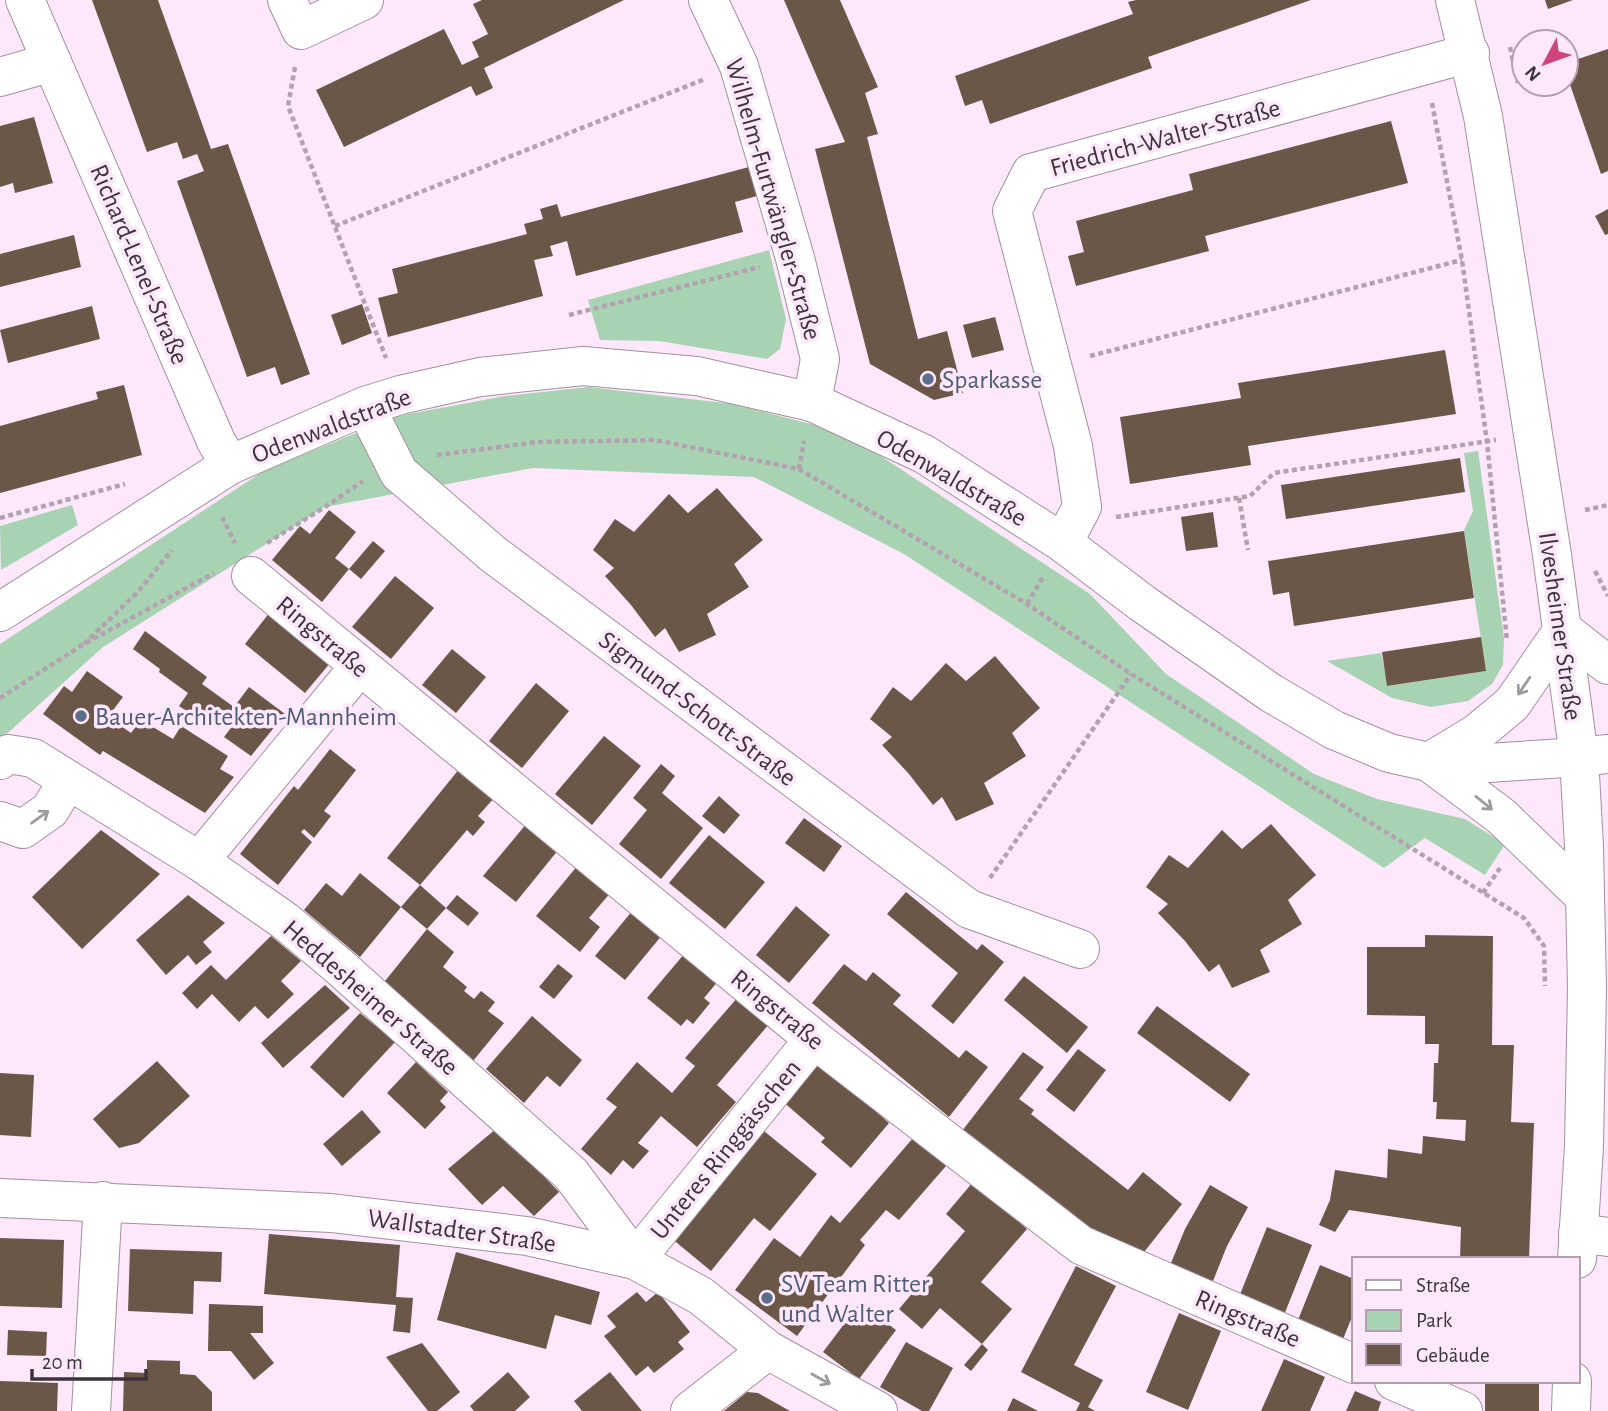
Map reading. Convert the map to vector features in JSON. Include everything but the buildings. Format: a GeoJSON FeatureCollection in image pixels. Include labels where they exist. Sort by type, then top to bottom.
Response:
{"type":"FeatureCollection","features":[{"type":"Feature","properties":{"kind":"street","name":"Richard-Lenel-Straße"},"geometry":{"type":"LineString","coordinates":[[25,0],[216,441],[230,465]]}},
{"type":"Feature","properties":{"kind":"street"},"geometry":{"type":"LineString","coordinates":[[287,0],[301,30],[364,0]]}},
{"type":"Feature","properties":{"kind":"street","name":"Wilhelm-Furtwängler-Straße"},"geometry":{"type":"LineString","coordinates":[[708,0],[739,66],[795,258],[820,359],[812,402]]}},
{"type":"Feature","properties":{"kind":"street","name":"Ilvesheimer Straße"},"geometry":{"type":"LineString","coordinates":[[1455,0],[1483,116],[1563,630],[1593,756],[1596,882],[1587,1001],[1584,1146],[1588,1243]]}},
{"type":"Feature","properties":{"kind":"street","name":"Friedrich-Walter-Straße"},"geometry":{"type":"LineString","coordinates":[[1082,507],[1073,446],[1012,211],[1031,173],[1469,53]]}},
{"type":"Feature","properties":{"kind":"street"},"geometry":{"type":"LineString","coordinates":[[0,76],[52,62]]}},
{"type":"Feature","properties":{"kind":"street","name":"Odenwaldstraße"},"geometry":{"type":"LineString","coordinates":[[0,612],[230,465],[382,401],[481,377],[583,366],[697,376],[812,402],[924,454],[1063,543],[1152,610],[1271,693],[1334,730],[1389,752],[1429,762],[1489,763],[1593,756]]}},
{"type":"Feature","properties":{"kind":"street","name":"Sigmund-Schott-Straße"},"geometry":{"type":"LineString","coordinates":[[382,401],[392,461],[399,473],[493,554],[969,909],[1080,949]]}},
{"type":"Feature","properties":{"kind":"street"},"geometry":{"type":"LineString","coordinates":[[1063,543],[1082,507]]}},
{"type":"Feature","properties":{"kind":"street","name":"Ringstraße"},"geometry":{"type":"LineString","coordinates":[[245,563],[359,667],[814,1039],[1081,1245],[1352,1363]]}},
{"type":"Feature","properties":{"kind":"street"},"geometry":{"type":"LineString","coordinates":[[1596,882],[1429,762],[1477,733],[1512,705],[1563,630],[1608,665]]}},
{"type":"Feature","properties":{"kind":"street"},"geometry":{"type":"LineString","coordinates":[[199,861],[359,667]]}},
{"type":"Feature","properties":{"kind":"street","name":"Heddesheimer Straße"},"geometry":{"type":"LineString","coordinates":[[0,760],[8,754],[33,758],[199,861],[285,921],[571,1174],[635,1260]]}},
{"type":"Feature","properties":{"kind":"street"},"geometry":{"type":"LineString","coordinates":[[0,821],[23,829],[50,810],[68,780]]}},
{"type":"Feature","properties":{"kind":"street","name":"Unteres Ringgässchen"},"geometry":{"type":"LineString","coordinates":[[635,1260],[814,1039]]}},
{"type":"Feature","properties":{"kind":"street","name":"Wallstadter Straße"},"geometry":{"type":"LineString","coordinates":[[0,1198],[331,1213],[527,1236],[635,1260],[701,1296],[768,1350],[878,1411]]}},
{"type":"Feature","properties":{"kind":"street"},"geometry":{"type":"LineString","coordinates":[[91,1411],[103,1201]]}},
{"type":"Feature","properties":{"kind":"street"},"geometry":{"type":"LineString","coordinates":[[690,1411],[768,1350]]}},
{"type":"Feature","properties":{"kind":"street"},"geometry":{"type":"LineString","coordinates":[[1399,1383],[1463,1411]]}},
{"type":"Feature","properties":{"kind":"street"},"geometry":{"type":"LineString","coordinates":[[1571,1411],[1572,1383]]}},
{"type":"Feature","properties":{"kind":"path"},"geometry":{"type":"LineString","coordinates":[[335,226],[739,66]]}},
{"type":"Feature","properties":{"kind":"path"},"geometry":{"type":"LineString","coordinates":[[1425,67],[1462,260],[1487,442],[1508,639],[1506,652]]}},
{"type":"Feature","properties":{"kind":"path"},"geometry":{"type":"LineString","coordinates":[[288,106],[335,226],[382,401]]}},
{"type":"Feature","properties":{"kind":"path"},"geometry":{"type":"LineString","coordinates":[[569,316],[795,258]]}},
{"type":"Feature","properties":{"kind":"path"},"geometry":{"type":"LineString","coordinates":[[1085,357],[1462,260]]}},
{"type":"Feature","properties":{"kind":"path"},"geometry":{"type":"LineString","coordinates":[[1082,507],[1117,517],[1239,498],[1250,496],[1274,473],[1532,436]]}},
{"type":"Feature","properties":{"kind":"path"},"geometry":{"type":"LineString","coordinates":[[0,698],[84,644],[245,563],[392,461],[538,442],[656,440],[799,470],[1027,604],[1131,674],[1524,918],[1544,946],[1545,988]]}},
{"type":"Feature","properties":{"kind":"path"},"geometry":{"type":"LineString","coordinates":[[0,518],[134,481]]}},
{"type":"Feature","properties":{"kind":"path"},"geometry":{"type":"LineString","coordinates":[[1239,498],[1248,550]]}},
{"type":"Feature","properties":{"kind":"path"},"geometry":{"type":"LineString","coordinates":[[1585,510],[1608,505]]}},
{"type":"Feature","properties":{"kind":"path"},"geometry":{"type":"LineString","coordinates":[[223,520],[233,539]]}},
{"type":"Feature","properties":{"kind":"path"},"geometry":{"type":"LineString","coordinates":[[84,644],[138,592],[180,541]]}},
{"type":"Feature","properties":{"kind":"path"},"geometry":{"type":"LineString","coordinates":[[969,909],[1131,674]]}},
{"type":"Feature","properties":{"kind":"green space"},"geometry":{"type":"Polygon","coordinates":[[[769,250],[786,319],[780,349],[767,359],[659,341],[600,340],[588,300],[769,250]]]}},
{"type":"Feature","properties":{"kind":"green space"},"geometry":{"type":"Polygon","coordinates":[[[588,387],[733,404],[846,433],[1090,594],[1166,674],[1314,774],[1377,799],[1465,819],[1505,844],[1485,875],[1425,838],[1384,868],[904,554],[754,477],[533,468],[325,507],[103,647],[0,740],[0,644],[265,470],[398,416],[505,396],[588,387]]]}},
{"type":"Feature","properties":{"kind":"green space"},"geometry":{"type":"Polygon","coordinates":[[[1478,451],[1504,638],[1503,665],[1492,684],[1468,701],[1431,707],[1392,698],[1327,661],[1381,653],[1388,686],[1486,671],[1464,530],[1473,511],[1464,453],[1478,451]]]}},
{"type":"Feature","properties":{"kind":"green space"},"geometry":{"type":"Polygon","coordinates":[[[72,505],[78,525],[1,570],[0,526],[72,505]]]}},
{"type":"Feature","properties":{"kind":"place","name":"Sparkasse"},"geometry":{"type":"Point","coordinates":[928,379]}},
{"type":"Feature","properties":{"kind":"place","name":"Bauer-Architekten-Mannheim"},"geometry":{"type":"Point","coordinates":[81,716]}},
{"type":"Feature","properties":{"kind":"place","name":"SV Team Ritter und Walter"},"geometry":{"type":"Point","coordinates":[767,1298]}}]}
